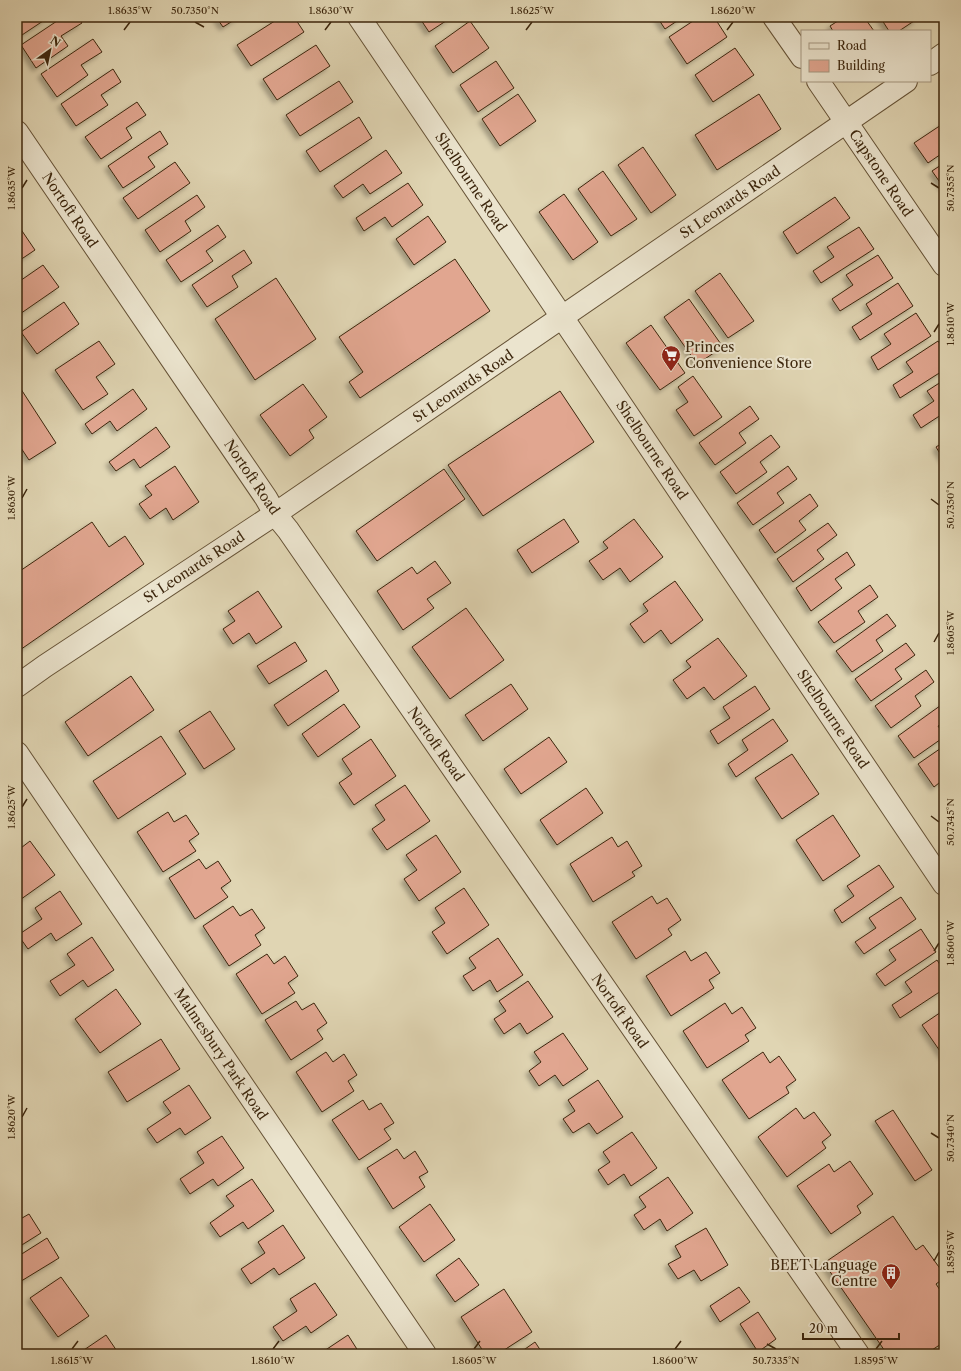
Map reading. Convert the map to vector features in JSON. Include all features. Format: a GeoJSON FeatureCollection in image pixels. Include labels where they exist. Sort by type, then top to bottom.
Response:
{"type":"FeatureCollection","features":[{"type":"Feature","properties":{"kind":"street","name":"Shelbourne Road"},"geometry":{"type":"LineString","coordinates":[[359,17],[944,884]]}},
{"type":"Feature","properties":{"kind":"street"},"geometry":{"type":"LineString","coordinates":[[774,17],[801,57]]}},
{"type":"Feature","properties":{"kind":"street"},"geometry":{"type":"LineString","coordinates":[[931,63],[944,54]]}},
{"type":"Feature","properties":{"kind":"street","name":"Capstone Road"},"geometry":{"type":"LineString","coordinates":[[819,82],[944,264]]}},
{"type":"Feature","properties":{"kind":"street","name":"St Leonards Road"},"geometry":{"type":"LineString","coordinates":[[17,686],[275,514],[905,82]]}},
{"type":"Feature","properties":{"kind":"street","name":"Nortoft Road"},"geometry":{"type":"LineString","coordinates":[[17,132],[266,498],[275,514],[311,563],[858,1354]]}},
{"type":"Feature","properties":{"kind":"street","name":"Malmesbury Park Road"},"geometry":{"type":"LineString","coordinates":[[17,753],[425,1354]]}},
{"type":"Feature","properties":{"kind":"building"},"geometry":{"type":"Polygon","coordinates":[[[17,17],[49,17],[19,37],[17,33],[17,17]]]}},
{"type":"Feature","properties":{"kind":"building"},"geometry":{"type":"Polygon","coordinates":[[[63,17],[78,17],[82,23],[61,36],[68,46],[36,68],[21,45],[63,17]]]}},
{"type":"Feature","properties":{"kind":"building"},"geometry":{"type":"Polygon","coordinates":[[[216,17],[239,17],[223,27],[216,17]]]}},
{"type":"Feature","properties":{"kind":"building"},"geometry":{"type":"Polygon","coordinates":[[[281,17],[294,17],[304,32],[251,66],[237,45],[281,17]]]}},
{"type":"Feature","properties":{"kind":"building"},"geometry":{"type":"Polygon","coordinates":[[[419,17],[452,17],[429,32],[419,17]]]}},
{"type":"Feature","properties":{"kind":"building"},"geometry":{"type":"Polygon","coordinates":[[[657,17],[683,17],[665,29],[657,17]]]}},
{"type":"Feature","properties":{"kind":"building"},"geometry":{"type":"Polygon","coordinates":[[[699,17],[714,17],[727,37],[687,64],[669,37],[699,17]]]}},
{"type":"Feature","properties":{"kind":"building"},"geometry":{"type":"Polygon","coordinates":[[[844,17],[864,17],[873,30],[832,30],[830,26],[844,17]]]}},
{"type":"Feature","properties":{"kind":"building"},"geometry":{"type":"Polygon","coordinates":[[[880,17],[916,17],[917,19],[900,30],[888,30],[880,17]]]}},
{"type":"Feature","properties":{"kind":"building"},"geometry":{"type":"Polygon","coordinates":[[[470,21],[489,48],[453,73],[435,46],[470,21]]]}},
{"type":"Feature","properties":{"kind":"building"},"geometry":{"type":"Polygon","coordinates":[[[93,39],[102,52],[81,65],[88,75],[57,97],[41,74],[93,39]]]}},
{"type":"Feature","properties":{"kind":"building"},"geometry":{"type":"Polygon","coordinates":[[[316,45],[330,66],[277,100],[263,79],[316,45]]]}},
{"type":"Feature","properties":{"kind":"building"},"geometry":{"type":"Polygon","coordinates":[[[735,48],[754,75],[713,102],[695,75],[735,48]]]}},
{"type":"Feature","properties":{"kind":"building"},"geometry":{"type":"Polygon","coordinates":[[[496,61],[514,88],[478,112],[460,85],[496,61]]]}},
{"type":"Feature","properties":{"kind":"building"},"geometry":{"type":"Polygon","coordinates":[[[113,69],[121,82],[101,95],[108,105],[76,126],[61,104],[113,69]]]}},
{"type":"Feature","properties":{"kind":"building"},"geometry":{"type":"Polygon","coordinates":[[[339,81],[353,102],[300,136],[286,115],[339,81]]]}},
{"type":"Feature","properties":{"kind":"building"},"geometry":{"type":"Polygon","coordinates":[[[518,94],[536,121],[500,146],[482,119],[518,94]]]}},
{"type":"Feature","properties":{"kind":"building"},"geometry":{"type":"Polygon","coordinates":[[[759,94],[781,129],[717,170],[695,135],[759,94]]]}},
{"type":"Feature","properties":{"kind":"building"},"geometry":{"type":"Polygon","coordinates":[[[137,102],[146,115],[126,128],[132,138],[101,159],[85,137],[137,102]]]}},
{"type":"Feature","properties":{"kind":"building"},"geometry":{"type":"Polygon","coordinates":[[[359,117],[372,138],[320,172],[306,151],[359,117]]]}},
{"type":"Feature","properties":{"kind":"building"},"geometry":{"type":"Polygon","coordinates":[[[944,123],[944,152],[928,163],[914,143],[944,123]]]}},
{"type":"Feature","properties":{"kind":"building"},"geometry":{"type":"Polygon","coordinates":[[[160,131],[168,144],[148,157],[155,167],[123,188],[108,166],[160,131]]]}},
{"type":"Feature","properties":{"kind":"building"},"geometry":{"type":"Polygon","coordinates":[[[643,147],[676,195],[651,213],[618,165],[643,147]]]}},
{"type":"Feature","properties":{"kind":"building"},"geometry":{"type":"Polygon","coordinates":[[[386,150],[402,173],[370,194],[363,184],[343,198],[334,186],[386,150]]]}},
{"type":"Feature","properties":{"kind":"building"},"geometry":{"type":"Polygon","coordinates":[[[175,162],[190,183],[138,219],[123,198],[175,162]]]}},
{"type":"Feature","properties":{"kind":"building"},"geometry":{"type":"Polygon","coordinates":[[[944,163],[944,188],[932,171],[944,163]]]}},
{"type":"Feature","properties":{"kind":"building"},"geometry":{"type":"Polygon","coordinates":[[[603,171],[637,219],[611,236],[578,189],[603,171]]]}},
{"type":"Feature","properties":{"kind":"building"},"geometry":{"type":"Polygon","coordinates":[[[408,183],[423,205],[392,227],[385,217],[364,231],[356,218],[408,183]]]}},
{"type":"Feature","properties":{"kind":"building"},"geometry":{"type":"Polygon","coordinates":[[[564,194],[598,242],[573,260],[539,212],[564,194]]]}},
{"type":"Feature","properties":{"kind":"building"},"geometry":{"type":"Polygon","coordinates":[[[197,195],[205,207],[185,221],[191,231],[160,252],[145,230],[197,195]]]}},
{"type":"Feature","properties":{"kind":"building"},"geometry":{"type":"Polygon","coordinates":[[[835,197],[850,218],[797,254],[783,232],[835,197]]]}},
{"type":"Feature","properties":{"kind":"building"},"geometry":{"type":"Polygon","coordinates":[[[428,216],[446,242],[414,265],[396,239],[428,216]]]}},
{"type":"Feature","properties":{"kind":"building"},"geometry":{"type":"Polygon","coordinates":[[[218,225],[226,237],[206,251],[213,261],[181,282],[166,260],[218,225]]]}},
{"type":"Feature","properties":{"kind":"building"},"geometry":{"type":"Polygon","coordinates":[[[859,227],[874,249],[821,283],[813,271],[834,257],[827,247],[859,227]]]}},
{"type":"Feature","properties":{"kind":"building"},"geometry":{"type":"Polygon","coordinates":[[[20,228],[35,250],[17,262],[17,230],[20,228]]]}},
{"type":"Feature","properties":{"kind":"building"},"geometry":{"type":"Polygon","coordinates":[[[244,250],[252,263],[232,276],[238,287],[207,307],[192,285],[244,250]]]}},
{"type":"Feature","properties":{"kind":"building"},"geometry":{"type":"Polygon","coordinates":[[[878,255],[893,278],[840,311],[832,299],[853,285],[846,275],[878,255]]]}},
{"type":"Feature","properties":{"kind":"building"},"geometry":{"type":"Polygon","coordinates":[[[455,259],[490,311],[360,398],[349,382],[363,372],[339,337],[455,259]]]}},
{"type":"Feature","properties":{"kind":"building"},"geometry":{"type":"Polygon","coordinates":[[[43,265],[59,287],[17,316],[17,283],[43,265]]]}},
{"type":"Feature","properties":{"kind":"building"},"geometry":{"type":"Polygon","coordinates":[[[720,273],[754,321],[728,338],[695,291],[720,273]]]}},
{"type":"Feature","properties":{"kind":"building"},"geometry":{"type":"Polygon","coordinates":[[[276,278],[316,339],[255,380],[215,319],[276,278]]]}},
{"type":"Feature","properties":{"kind":"building"},"geometry":{"type":"Polygon","coordinates":[[[898,283],[913,306],[860,340],[852,327],[872,314],[866,304],[898,283]]]}},
{"type":"Feature","properties":{"kind":"building"},"geometry":{"type":"Polygon","coordinates":[[[689,299],[723,347],[697,364],[664,317],[689,299]]]}},
{"type":"Feature","properties":{"kind":"building"},"geometry":{"type":"Polygon","coordinates":[[[64,302],[79,324],[37,354],[21,332],[64,302]]]}},
{"type":"Feature","properties":{"kind":"building"},"geometry":{"type":"Polygon","coordinates":[[[916,313],[931,336],[878,370],[871,357],[891,344],[884,334],[916,313]]]}},
{"type":"Feature","properties":{"kind":"building"},"geometry":{"type":"Polygon","coordinates":[[[651,325],[685,373],[660,390],[626,343],[651,325]]]}},
{"type":"Feature","properties":{"kind":"building"},"geometry":{"type":"Polygon","coordinates":[[[99,341],[115,364],[96,377],[108,394],[83,410],[55,370],[99,341]]]}},
{"type":"Feature","properties":{"kind":"building"},"geometry":{"type":"Polygon","coordinates":[[[938,341],[944,350],[944,370],[900,398],[893,385],[913,372],[906,362],[938,341]]]}},
{"type":"Feature","properties":{"kind":"building"},"geometry":{"type":"Polygon","coordinates":[[[693,376],[722,417],[694,436],[676,410],[688,402],[678,387],[693,376]]]}},
{"type":"Feature","properties":{"kind":"building"},"geometry":{"type":"Polygon","coordinates":[[[944,380],[944,413],[921,428],[913,415],[934,401],[927,391],[944,380]]]}},
{"type":"Feature","properties":{"kind":"building"},"geometry":{"type":"Polygon","coordinates":[[[17,383],[56,443],[29,460],[17,442],[17,383]]]}},
{"type":"Feature","properties":{"kind":"building"},"geometry":{"type":"Polygon","coordinates":[[[303,384],[327,417],[309,430],[314,438],[290,456],[260,415],[303,384]]]}},
{"type":"Feature","properties":{"kind":"building"},"geometry":{"type":"Polygon","coordinates":[[[133,389],[147,409],[117,431],[110,421],[92,434],[85,424],[133,389]]]}},
{"type":"Feature","properties":{"kind":"building"},"geometry":{"type":"Polygon","coordinates":[[[560,391],[594,442],[483,516],[448,465],[560,391]]]}},
{"type":"Feature","properties":{"kind":"building"},"geometry":{"type":"Polygon","coordinates":[[[750,406],[759,419],[739,433],[746,443],[715,465],[699,443],[750,406]]]}},
{"type":"Feature","properties":{"kind":"building"},"geometry":{"type":"Polygon","coordinates":[[[156,427],[170,447],[140,468],[134,459],[116,471],[109,462],[156,427]]]}},
{"type":"Feature","properties":{"kind":"building"},"geometry":{"type":"Polygon","coordinates":[[[771,435],[780,447],[760,462],[767,472],[736,494],[720,472],[771,435]]]}},
{"type":"Feature","properties":{"kind":"building"},"geometry":{"type":"Polygon","coordinates":[[[944,442],[944,460],[936,447],[944,442]]]}},
{"type":"Feature","properties":{"kind":"building"},"geometry":{"type":"Polygon","coordinates":[[[175,466],[199,502],[173,520],[166,508],[150,519],[139,504],[152,495],[145,486],[175,466]]]}},
{"type":"Feature","properties":{"kind":"building"},"geometry":{"type":"Polygon","coordinates":[[[788,466],[797,479],[777,493],[784,503],[753,525],[737,503],[788,466]]]}},
{"type":"Feature","properties":{"kind":"building"},"geometry":{"type":"Polygon","coordinates":[[[444,469],[465,499],[377,561],[356,531],[444,469]]]}},
{"type":"Feature","properties":{"kind":"building"},"geometry":{"type":"Polygon","coordinates":[[[810,494],[818,506],[799,521],[806,530],[775,553],[759,530],[810,494]]]}},
{"type":"Feature","properties":{"kind":"building"},"geometry":{"type":"Polygon","coordinates":[[[564,519],[579,542],[532,573],[517,550],[564,519]]]}},
{"type":"Feature","properties":{"kind":"building"},"geometry":{"type":"Polygon","coordinates":[[[634,519],[663,557],[630,582],[620,568],[603,580],[589,561],[608,548],[603,542],[634,519]]]}},
{"type":"Feature","properties":{"kind":"building"},"geometry":{"type":"Polygon","coordinates":[[[92,522],[109,547],[125,536],[144,564],[17,652],[17,573],[92,522]]]}},
{"type":"Feature","properties":{"kind":"building"},"geometry":{"type":"Polygon","coordinates":[[[828,523],[837,535],[817,550],[824,559],[793,582],[777,559],[828,523]]]}},
{"type":"Feature","properties":{"kind":"building"},"geometry":{"type":"Polygon","coordinates":[[[847,552],[855,565],[835,579],[842,588],[811,611],[796,588],[847,552]]]}},
{"type":"Feature","properties":{"kind":"building"},"geometry":{"type":"Polygon","coordinates":[[[435,561],[451,583],[427,599],[434,608],[403,630],[377,591],[412,567],[417,574],[435,561]]]}},
{"type":"Feature","properties":{"kind":"building"},"geometry":{"type":"Polygon","coordinates":[[[675,581],[703,620],[671,644],[661,630],[644,643],[630,624],[648,611],[643,604],[675,581]]]}},
{"type":"Feature","properties":{"kind":"building"},"geometry":{"type":"Polygon","coordinates":[[[870,585],[878,597],[858,611],[865,622],[834,643],[818,622],[870,585]]]}},
{"type":"Feature","properties":{"kind":"building"},"geometry":{"type":"Polygon","coordinates":[[[258,591],[282,627],[256,644],[249,633],[233,644],[223,629],[235,621],[228,611],[258,591]]]}},
{"type":"Feature","properties":{"kind":"building"},"geometry":{"type":"Polygon","coordinates":[[[466,608],[504,660],[450,699],[412,647],[466,608]]]}},
{"type":"Feature","properties":{"kind":"building"},"geometry":{"type":"Polygon","coordinates":[[[887,614],[896,626],[876,640],[883,651],[852,672],[836,651],[887,614]]]}},
{"type":"Feature","properties":{"kind":"building"},"geometry":{"type":"Polygon","coordinates":[[[718,638],[747,676],[714,700],[704,687],[687,699],[673,680],[691,667],[686,661],[718,638]]]}},
{"type":"Feature","properties":{"kind":"building"},"geometry":{"type":"Polygon","coordinates":[[[295,642],[307,661],[269,684],[257,666],[295,642]]]}},
{"type":"Feature","properties":{"kind":"building"},"geometry":{"type":"Polygon","coordinates":[[[906,643],[915,655],[895,669],[902,679],[871,701],[855,679],[906,643]]]}},
{"type":"Feature","properties":{"kind":"building"},"geometry":{"type":"Polygon","coordinates":[[[326,670],[339,691],[288,726],[274,705],[326,670]]]}},
{"type":"Feature","properties":{"kind":"building"},"geometry":{"type":"Polygon","coordinates":[[[926,670],[934,682],[915,696],[921,706],[891,728],[875,706],[926,670]]]}},
{"type":"Feature","properties":{"kind":"building"},"geometry":{"type":"Polygon","coordinates":[[[131,676],[154,710],[88,756],[65,722],[131,676]]]}},
{"type":"Feature","properties":{"kind":"building"},"geometry":{"type":"Polygon","coordinates":[[[511,684],[528,709],[483,741],[465,715],[511,684]]]}},
{"type":"Feature","properties":{"kind":"building"},"geometry":{"type":"Polygon","coordinates":[[[755,686],[770,709],[718,744],[710,731],[730,718],[723,707],[755,686]]]}},
{"type":"Feature","properties":{"kind":"building"},"geometry":{"type":"Polygon","coordinates":[[[944,703],[944,722],[938,726],[944,737],[914,758],[898,736],[944,703]]]}},
{"type":"Feature","properties":{"kind":"building"},"geometry":{"type":"Polygon","coordinates":[[[344,704],[360,727],[318,757],[302,734],[344,704]]]}},
{"type":"Feature","properties":{"kind":"building"},"geometry":{"type":"Polygon","coordinates":[[[210,711],[235,749],[204,769],[179,731],[210,711]]]}},
{"type":"Feature","properties":{"kind":"building"},"geometry":{"type":"Polygon","coordinates":[[[773,719],[788,741],[736,777],[728,764],[748,750],[742,740],[773,719]]]}},
{"type":"Feature","properties":{"kind":"building"},"geometry":{"type":"Polygon","coordinates":[[[161,736],[186,774],[118,819],[93,781],[161,736]]]}},
{"type":"Feature","properties":{"kind":"building"},"geometry":{"type":"Polygon","coordinates":[[[549,737],[567,762],[521,794],[504,769],[549,737]]]}},
{"type":"Feature","properties":{"kind":"building"},"geometry":{"type":"Polygon","coordinates":[[[371,739],[396,776],[354,805],[339,783],[352,774],[342,759],[371,739]]]}},
{"type":"Feature","properties":{"kind":"building"},"geometry":{"type":"Polygon","coordinates":[[[944,746],[944,779],[934,787],[918,764],[944,746]]]}},
{"type":"Feature","properties":{"kind":"building"},"geometry":{"type":"Polygon","coordinates":[[[792,754],[819,794],[782,819],[755,778],[792,754]]]}},
{"type":"Feature","properties":{"kind":"building"},"geometry":{"type":"Polygon","coordinates":[[[405,785],[430,821],[387,850],[372,829],[385,820],[375,805],[405,785]]]}},
{"type":"Feature","properties":{"kind":"building"},"geometry":{"type":"Polygon","coordinates":[[[586,788],[603,813],[557,845],[540,820],[586,788]]]}},
{"type":"Feature","properties":{"kind":"building"},"geometry":{"type":"Polygon","coordinates":[[[168,812],[174,822],[186,815],[199,834],[189,841],[196,851],[163,872],[137,832],[168,812]]]}},
{"type":"Feature","properties":{"kind":"building"},"geometry":{"type":"Polygon","coordinates":[[[833,815],[860,856],[823,881],[796,840],[833,815]]]}},
{"type":"Feature","properties":{"kind":"building"},"geometry":{"type":"Polygon","coordinates":[[[436,835],[461,872],[419,901],[404,879],[417,870],[406,855],[436,835]]]}},
{"type":"Feature","properties":{"kind":"building"},"geometry":{"type":"Polygon","coordinates":[[[612,837],[618,847],[627,841],[642,866],[632,872],[635,876],[593,902],[570,864],[612,837]]]}},
{"type":"Feature","properties":{"kind":"building"},"geometry":{"type":"Polygon","coordinates":[[[30,841],[55,875],[17,902],[17,851],[30,841]]]}},
{"type":"Feature","properties":{"kind":"building"},"geometry":{"type":"Polygon","coordinates":[[[199,859],[206,869],[218,861],[231,881],[221,888],[228,897],[195,919],[169,878],[199,859]]]}},
{"type":"Feature","properties":{"kind":"building"},"geometry":{"type":"Polygon","coordinates":[[[879,865],[894,887],[842,923],[834,910],[854,896],[847,886],[879,865]]]}},
{"type":"Feature","properties":{"kind":"building"},"geometry":{"type":"Polygon","coordinates":[[[464,888],[489,925],[447,954],[432,932],[445,923],[435,908],[464,888]]]}},
{"type":"Feature","properties":{"kind":"building"},"geometry":{"type":"Polygon","coordinates":[[[60,891],[82,924],[56,941],[51,933],[28,949],[18,935],[42,919],[35,908],[60,891]]]}},
{"type":"Feature","properties":{"kind":"building"},"geometry":{"type":"Polygon","coordinates":[[[652,896],[657,904],[667,898],[681,920],[668,929],[672,935],[636,959],[612,922],[652,896]]]}},
{"type":"Feature","properties":{"kind":"building"},"geometry":{"type":"Polygon","coordinates":[[[901,897],[916,919],[864,954],[855,942],[876,928],[869,918],[901,897]]]}},
{"type":"Feature","properties":{"kind":"building"},"geometry":{"type":"Polygon","coordinates":[[[233,906],[240,916],[252,909],[265,928],[255,935],[261,945],[229,966],[203,926],[233,906]]]}},
{"type":"Feature","properties":{"kind":"building"},"geometry":{"type":"Polygon","coordinates":[[[921,929],[936,952],[885,986],[876,974],[896,960],[889,950],[921,929]]]}},
{"type":"Feature","properties":{"kind":"building"},"geometry":{"type":"Polygon","coordinates":[[[92,937],[114,970],[88,987],[83,980],[60,996],[50,981],[75,965],[67,954],[92,937]]]}},
{"type":"Feature","properties":{"kind":"building"},"geometry":{"type":"Polygon","coordinates":[[[498,938],[523,975],[497,992],[490,980],[473,991],[463,976],[476,968],[469,958],[498,938]]]}},
{"type":"Feature","properties":{"kind":"building"},"geometry":{"type":"Polygon","coordinates":[[[685,951],[691,961],[706,952],[720,973],[709,980],[714,988],[671,1016],[646,976],[685,951]]]}},
{"type":"Feature","properties":{"kind":"building"},"geometry":{"type":"Polygon","coordinates":[[[267,954],[274,964],[285,956],[298,976],[288,983],[295,993],[262,1014],[236,974],[267,954]]]}},
{"type":"Feature","properties":{"kind":"building"},"geometry":{"type":"Polygon","coordinates":[[[937,960],[944,971],[944,989],[900,1018],[892,1005],[912,992],[905,982],[937,960]]]}},
{"type":"Feature","properties":{"kind":"building"},"geometry":{"type":"Polygon","coordinates":[[[528,981],[553,1017],[527,1034],[520,1023],[504,1034],[494,1019],[506,1011],[499,1001],[528,981]]]}},
{"type":"Feature","properties":{"kind":"building"},"geometry":{"type":"Polygon","coordinates":[[[116,989],[141,1024],[100,1053],[75,1019],[116,989]]]}},
{"type":"Feature","properties":{"kind":"building"},"geometry":{"type":"Polygon","coordinates":[[[296,1001],[302,1010],[314,1003],[327,1023],[317,1030],[323,1039],[291,1060],[265,1020],[296,1001]]]}},
{"type":"Feature","properties":{"kind":"building"},"geometry":{"type":"Polygon","coordinates":[[[725,1003],[732,1014],[742,1007],[756,1028],[745,1035],[749,1041],[707,1068],[683,1031],[725,1003]]]}},
{"type":"Feature","properties":{"kind":"building"},"geometry":{"type":"Polygon","coordinates":[[[944,1010],[944,1057],[922,1025],[944,1010]]]}},
{"type":"Feature","properties":{"kind":"building"},"geometry":{"type":"Polygon","coordinates":[[[563,1033],[588,1069],[563,1086],[555,1075],[539,1086],[529,1071],[541,1062],[534,1052],[563,1033]]]}},
{"type":"Feature","properties":{"kind":"building"},"geometry":{"type":"Polygon","coordinates":[[[161,1039],[180,1069],[127,1102],[108,1072],[161,1039]]]}},
{"type":"Feature","properties":{"kind":"building"},"geometry":{"type":"Polygon","coordinates":[[[326,1052],[333,1062],[344,1054],[357,1075],[348,1081],[354,1091],[322,1112],[296,1072],[326,1052]]]}},
{"type":"Feature","properties":{"kind":"building"},"geometry":{"type":"Polygon","coordinates":[[[763,1052],[770,1063],[779,1056],[796,1080],[786,1087],[789,1093],[749,1119],[722,1080],[763,1052]]]}},
{"type":"Feature","properties":{"kind":"building"},"geometry":{"type":"Polygon","coordinates":[[[598,1080],[623,1117],[597,1134],[589,1123],[573,1133],[563,1119],[575,1111],[568,1100],[598,1080]]]}},
{"type":"Feature","properties":{"kind":"building"},"geometry":{"type":"Polygon","coordinates":[[[189,1085],[211,1118],[185,1135],[180,1128],[157,1143],[147,1129],[171,1113],[163,1102],[189,1085]]]}},
{"type":"Feature","properties":{"kind":"building"},"geometry":{"type":"Polygon","coordinates":[[[363,1100],[369,1110],[381,1103],[394,1123],[384,1129],[391,1139],[359,1160],[332,1120],[363,1100]]]}},
{"type":"Feature","properties":{"kind":"building"},"geometry":{"type":"Polygon","coordinates":[[[796,1108],[804,1119],[814,1112],[831,1135],[822,1142],[826,1148],[787,1177],[758,1137],[796,1108]]]}},
{"type":"Feature","properties":{"kind":"building"},"geometry":{"type":"Polygon","coordinates":[[[893,1110],[932,1170],[915,1181],[875,1121],[893,1110]]]}},
{"type":"Feature","properties":{"kind":"building"},"geometry":{"type":"Polygon","coordinates":[[[632,1132],[657,1168],[631,1186],[624,1174],[608,1185],[598,1170],[610,1162],[603,1152],[632,1132]]]}},
{"type":"Feature","properties":{"kind":"building"},"geometry":{"type":"Polygon","coordinates":[[[222,1136],[244,1168],[218,1186],[213,1179],[190,1194],[180,1179],[204,1163],[197,1152],[222,1136]]]}},
{"type":"Feature","properties":{"kind":"building"},"geometry":{"type":"Polygon","coordinates":[[[397,1149],[404,1159],[415,1151],[428,1172],[419,1177],[425,1187],[393,1209],[367,1168],[397,1149]]]}},
{"type":"Feature","properties":{"kind":"building"},"geometry":{"type":"Polygon","coordinates":[[[850,1161],[873,1194],[857,1206],[861,1213],[831,1234],[797,1186],[829,1164],[834,1172],[850,1161]]]}},
{"type":"Feature","properties":{"kind":"building"},"geometry":{"type":"Polygon","coordinates":[[[668,1177],[693,1213],[667,1231],[660,1219],[644,1230],[634,1215],[646,1207],[639,1197],[668,1177]]]}},
{"type":"Feature","properties":{"kind":"building"},"geometry":{"type":"Polygon","coordinates":[[[252,1179],[274,1211],[248,1229],[243,1222],[220,1237],[210,1223],[234,1206],[226,1196],[252,1179]]]}},
{"type":"Feature","properties":{"kind":"building"},"geometry":{"type":"Polygon","coordinates":[[[430,1204],[455,1240],[424,1262],[399,1227],[430,1204]]]}},
{"type":"Feature","properties":{"kind":"building"},"geometry":{"type":"Polygon","coordinates":[[[29,1214],[41,1233],[17,1248],[17,1221],[29,1214]]]}},
{"type":"Feature","properties":{"kind":"building","name":"BEET Language Centre"},"geometry":{"type":"Polygon","coordinates":[[[893,1216],[916,1250],[923,1245],[944,1274],[944,1278],[936,1284],[944,1296],[944,1342],[926,1354],[887,1354],[824,1263],[893,1216]]]}},
{"type":"Feature","properties":{"kind":"building"},"geometry":{"type":"Polygon","coordinates":[[[283,1225],[305,1258],[279,1275],[274,1268],[251,1284],[241,1269],[265,1253],[258,1242],[283,1225]]]}},
{"type":"Feature","properties":{"kind":"building"},"geometry":{"type":"Polygon","coordinates":[[[706,1228],[728,1265],[701,1281],[694,1270],[678,1279],[668,1264],[681,1257],[675,1246],[706,1228]]]}},
{"type":"Feature","properties":{"kind":"building"},"geometry":{"type":"Polygon","coordinates":[[[47,1238],[59,1258],[18,1283],[17,1257],[47,1238]]]}},
{"type":"Feature","properties":{"kind":"building"},"geometry":{"type":"Polygon","coordinates":[[[459,1258],[479,1285],[455,1302],[436,1275],[459,1258]]]}},
{"type":"Feature","properties":{"kind":"building"},"geometry":{"type":"Polygon","coordinates":[[[61,1277],[89,1316],[58,1337],[30,1298],[61,1277]]]}},
{"type":"Feature","properties":{"kind":"building"},"geometry":{"type":"Polygon","coordinates":[[[315,1283],[337,1315],[311,1333],[306,1326],[283,1341],[273,1327],[297,1311],[290,1299],[315,1283]]]}},
{"type":"Feature","properties":{"kind":"building"},"geometry":{"type":"Polygon","coordinates":[[[739,1287],[750,1302],[720,1322],[710,1306],[739,1287]]]}},
{"type":"Feature","properties":{"kind":"building"},"geometry":{"type":"Polygon","coordinates":[[[504,1289],[532,1332],[498,1354],[485,1354],[461,1317],[504,1289]]]}},
{"type":"Feature","properties":{"kind":"building"},"geometry":{"type":"Polygon","coordinates":[[[758,1312],[776,1339],[758,1352],[740,1324],[758,1312]]]}},
{"type":"Feature","properties":{"kind":"building"},"geometry":{"type":"Polygon","coordinates":[[[106,1335],[119,1354],[78,1354],[106,1335]]]}},
{"type":"Feature","properties":{"kind":"building"},"geometry":{"type":"Polygon","coordinates":[[[348,1335],[360,1354],[326,1354],[324,1351],[348,1335]]]}},
{"type":"Feature","properties":{"kind":"building"},"geometry":{"type":"Polygon","coordinates":[[[535,1342],[543,1354],[518,1354],[535,1342]]]}},
{"type":"Feature","properties":{"kind":"place","name":"Princes Convenience Store"},"geometry":{"type":"Point","coordinates":[671,372]}},
{"type":"Feature","properties":{"kind":"place","name":"BEET Language Centre"},"geometry":{"type":"Point","coordinates":[891,1290]}}]}
